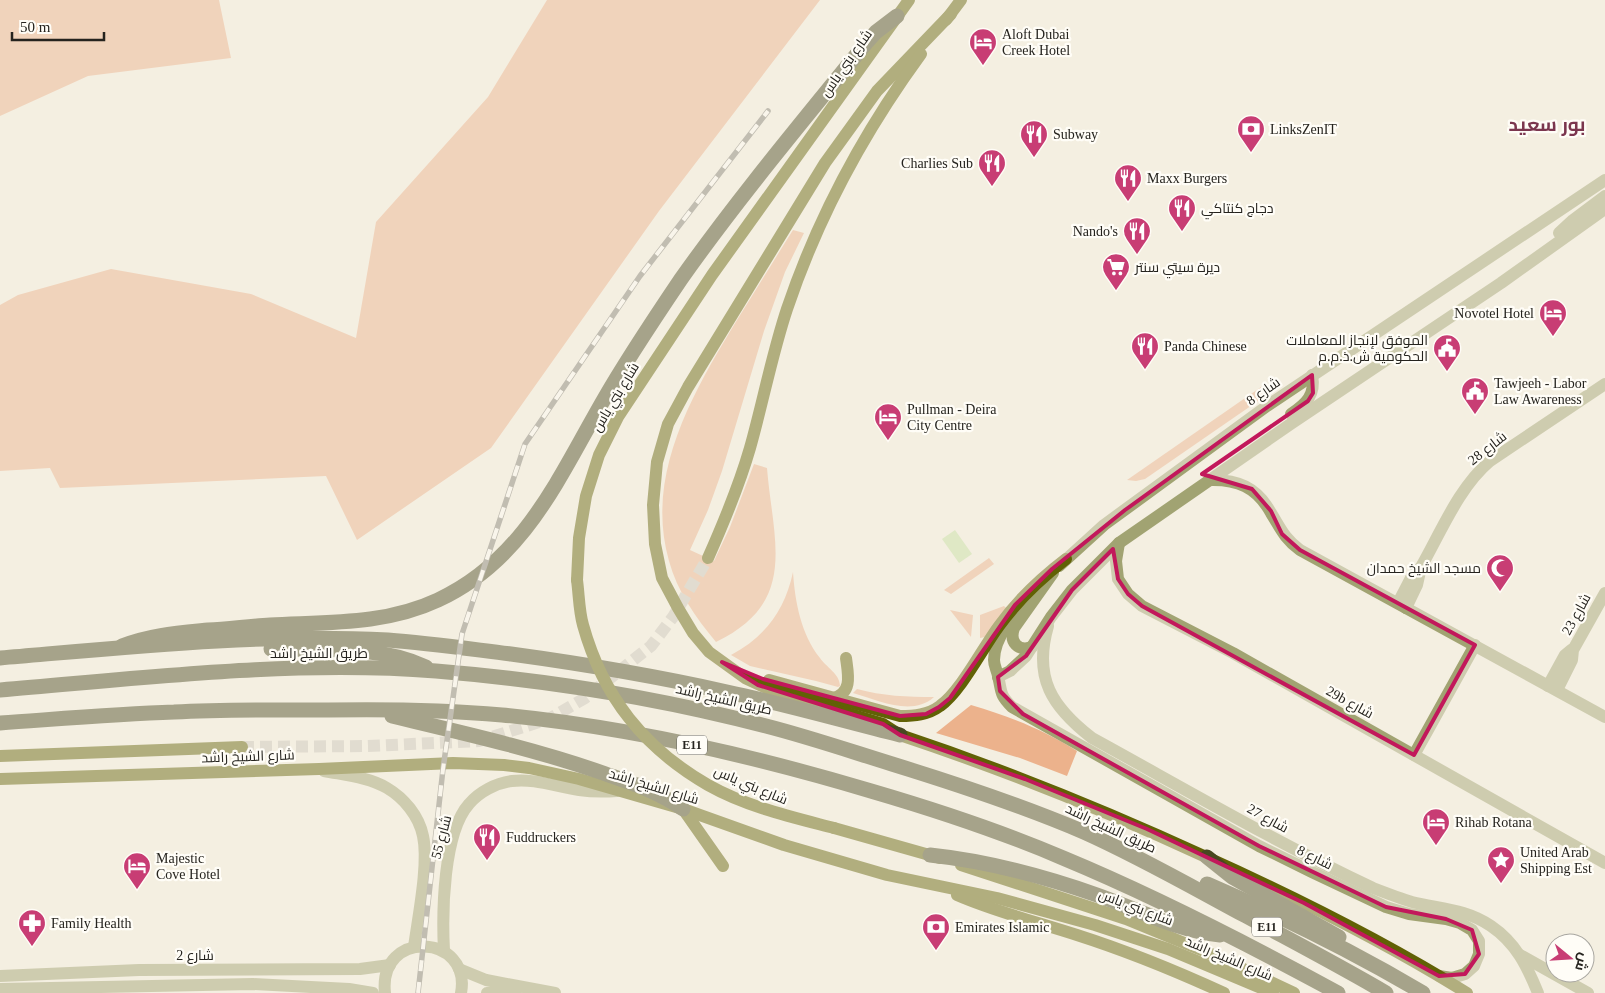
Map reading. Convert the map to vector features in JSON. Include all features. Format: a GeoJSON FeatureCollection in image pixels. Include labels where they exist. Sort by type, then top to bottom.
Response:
{"type":"FeatureCollection","features":[{"type":"Feature","properties":{"kind":"highway"},"geometry":{"type":"LineString","coordinates":[[122,646],[138,640],[170,633],[270,625],[336,623],[380,618],[409,611],[437,600],[464,586],[488,568],[510,548],[530,525],[620,372],[682,278],[716,232],[866,42],[897,16]]}},
{"type":"Feature","properties":{"kind":"highway"},"geometry":{"type":"LineString","coordinates":[[0,658],[122,646],[272,639],[390,640],[571,662],[651,676],[730,692],[900,736]]}},
{"type":"Feature","properties":{"kind":"highway"},"geometry":{"type":"LineString","coordinates":[[212,642],[247,648],[372,652],[400,658],[436,671]]}},
{"type":"Feature","properties":{"kind":"highway","name":"طريق الشيخ راشد"},"geometry":{"type":"LineString","coordinates":[[0,690],[279,669],[436,671],[623,695],[714,713],[771,727],[986,794],[1059,822],[1147,862],[1386,993]]}},
{"type":"Feature","properties":{"kind":"highway"},"geometry":{"type":"LineString","coordinates":[[364,710],[498,742],[577,764],[650,790],[683,809]]}},
{"type":"Feature","properties":{"kind":"highway","name":"E11"},"geometry":{"type":"LineString","coordinates":[[0,723],[176,712],[364,710],[461,712],[578,724],[717,750],[816,774],[943,813],[1022,841],[1098,873],[1231,935],[1338,993]]}},
{"type":"Feature","properties":{"kind":"highway"},"geometry":{"type":"LineString","coordinates":[[930,855],[976,861],[1026,873],[1096,894],[1192,930],[1231,935]]}},
{"type":"Feature","properties":{"kind":"highway"},"geometry":{"type":"LineString","coordinates":[[1207,857],[1232,877],[1347,941],[1383,969]]}},
{"type":"Feature","properties":{"kind":"highway"},"geometry":{"type":"LineString","coordinates":[[1147,862],[1239,898],[1383,969],[1423,993]]}},
{"type":"Feature","properties":{"kind":"main road","name":"شارع بني ياس"},"geometry":{"type":"LineString","coordinates":[[909,0],[712,275],[618,417],[599,456],[586,496],[578,538],[577,580],[582,624],[596,664],[616,701],[642,735],[674,762],[709,786],[747,803],[788,817],[930,855],[1081,903],[1126,919],[1216,956],[1294,993]]}},
{"type":"Feature","properties":{"kind":"main road"},"geometry":{"type":"LineString","coordinates":[[708,558],[738,484],[750,446],[777,340],[799,276],[818,229],[840,184],[877,117],[900,82],[961,0]]}},
{"type":"Feature","properties":{"kind":"main road"},"geometry":{"type":"LineString","coordinates":[[951,14],[877,91],[825,163],[688,387],[668,424],[657,462],[653,505],[655,544],[662,578],[692,633],[709,652],[739,675],[758,685],[883,724],[900,736],[1025,779],[1130,822],[1304,902],[1409,958],[1467,993]]}},
{"type":"Feature","properties":{"kind":"main road"},"geometry":{"type":"LineString","coordinates":[[722,662],[763,679],[900,716],[926,714],[950,698],[999,626],[1016,605],[1046,575],[1066,559]]}},
{"type":"Feature","properties":{"kind":"main road"},"geometry":{"type":"LineString","coordinates":[[834,698],[842,694],[848,687],[846,658]]}},
{"type":"Feature","properties":{"kind":"main road"},"geometry":{"type":"LineString","coordinates":[[0,756],[242,747]]}},
{"type":"Feature","properties":{"kind":"main road","name":"شارع الشيخ راشد"},"geometry":{"type":"LineString","coordinates":[[0,778],[319,770],[453,763],[504,765],[554,773],[683,809],[801,850],[886,875],[1022,904],[1132,936],[1203,962],[1273,993]]}},
{"type":"Feature","properties":{"kind":"main road"},"geometry":{"type":"LineString","coordinates":[[683,809],[724,866]]}},
{"type":"Feature","properties":{"kind":"main road"},"geometry":{"type":"LineString","coordinates":[[939,886],[997,911],[1078,935],[1130,953],[1224,993]]}},
{"type":"Feature","properties":{"kind":"street","name":"شارع 8"},"geometry":{"type":"LineString","coordinates":[[1440,976],[1452,978],[1465,974],[1474,966],[1479,954],[1478,941],[1472,930],[1460,923],[1446,919],[1409,914],[1386,907],[1312,872],[1260,846],[1012,707],[1000,691],[994,661],[999,639],[1024,604],[1066,559],[1124,510],[1312,375],[1605,180]]}},
{"type":"Feature","properties":{"kind":"street"},"geometry":{"type":"LineString","coordinates":[[1542,252],[1562,230],[1605,196]]}},
{"type":"Feature","properties":{"kind":"street"},"geometry":{"type":"LineString","coordinates":[[998,677],[1018,665],[1032,647],[1051,616],[1072,590],[1119,543],[1193,490],[1501,283],[1605,209]]}},
{"type":"Feature","properties":{"kind":"street"},"geometry":{"type":"LineString","coordinates":[[1193,490],[1198,481],[1208,471],[1308,401],[1313,393],[1312,375]]}},
{"type":"Feature","properties":{"kind":"street","name":"شارع 28"},"geometry":{"type":"LineString","coordinates":[[1402,605],[1412,576],[1421,567],[1463,493],[1482,468],[1603,388]]}},
{"type":"Feature","properties":{"kind":"street"},"geometry":{"type":"LineString","coordinates":[[1209,480],[1224,479],[1252,489],[1271,511],[1282,534],[1290,543],[1605,716]]}},
{"type":"Feature","properties":{"kind":"street","name":"29b شارع"},"geometry":{"type":"LineString","coordinates":[[1119,543],[1116,561],[1118,579],[1128,594],[1142,606],[1228,651],[1605,863]]}},
{"type":"Feature","properties":{"kind":"street"},"geometry":{"type":"LineString","coordinates":[[1032,647],[1026,649],[1015,645],[1012,640],[1012,634],[1014,628],[1055,571]]}},
{"type":"Feature","properties":{"kind":"street","name":"شارع 23"},"geometry":{"type":"LineString","coordinates":[[1552,688],[1565,655],[1573,650],[1605,593]]}},
{"type":"Feature","properties":{"kind":"street","name":"شارع 27"},"geometry":{"type":"LineString","coordinates":[[1051,616],[1043,654],[1044,675],[1050,692],[1060,709],[1092,738],[1265,834],[1372,887],[1412,902],[1453,909],[1474,916],[1492,926],[1507,939],[1520,955],[1530,972],[1538,993]]}},
{"type":"Feature","properties":{"kind":"street"},"geometry":{"type":"LineString","coordinates":[[1414,755],[1475,646]]}},
{"type":"Feature","properties":{"kind":"street","name":"شارع 55"},"geometry":{"type":"LineString","coordinates":[[319,770],[367,780],[386,787],[403,800],[415,816],[423,836],[424,857],[414,947]]}},
{"type":"Feature","properties":{"kind":"street","name":"شارع 55"},"geometry":{"type":"LineString","coordinates":[[444,951],[442,920],[448,865],[453,838],[461,816],[468,804],[481,793],[496,785],[512,781],[529,781],[580,790],[622,791]]}},
{"type":"Feature","properties":{"kind":"street"},"geometry":{"type":"LineString","coordinates":[[386,993],[386,974],[396,957],[404,950],[430,946],[444,951],[453,959],[462,978],[461,993]]}},
{"type":"Feature","properties":{"kind":"street"},"geometry":{"type":"LineString","coordinates":[[1520,955],[1588,993]]}},
{"type":"Feature","properties":{"kind":"street","name":"شارع 2"},"geometry":{"type":"LineString","coordinates":[[0,976],[140,970],[360,969],[390,965]]}},
{"type":"Feature","properties":{"kind":"street"},"geometry":{"type":"LineString","coordinates":[[459,969],[486,980],[555,993]]}},
{"type":"Feature","properties":{"kind":"street"},"geometry":{"type":"LineString","coordinates":[[0,989],[253,984],[349,989],[373,993]]}},
{"type":"Feature","properties":{"kind":"street"},"geometry":{"type":"LineString","coordinates":[[487,993],[536,990]]}},
{"type":"Feature","properties":{"kind":"highlighted area"},"geometry":{"type":"Polygon","coordinates":[[[1312,375],[1313,393],[1308,401],[1202,474],[1252,489],[1271,511],[1282,534],[1300,550],[1475,645],[1414,755],[1142,606],[1128,594],[1118,579],[1113,549],[1072,590],[1026,656],[998,677],[1000,691],[1023,714],[1259,846],[1386,907],[1446,919],[1472,930],[1479,954],[1465,974],[1439,976],[1304,903],[1147,829],[1025,779],[900,735],[883,724],[758,685],[722,662],[763,679],[900,716],[926,714],[950,698],[1015,605],[1052,569],[1125,510],[1312,375]]]}},
{"type":"Feature","properties":{"kind":"shaded area"},"geometry":{"type":"Polygon","coordinates":[[[0,0],[219,0],[231,58],[88,76],[0,116],[0,0]]]}},
{"type":"Feature","properties":{"kind":"shaded area"},"geometry":{"type":"Polygon","coordinates":[[[547,0],[820,0],[659,211],[491,448],[357,540],[326,476],[60,488],[50,468],[0,471],[0,305],[18,295],[111,269],[251,294],[356,338],[376,222],[488,97],[547,0]]]}},
{"type":"Feature","properties":{"kind":"shaded area"},"geometry":{"type":"Polygon","coordinates":[[[793,230],[804,233],[785,272],[764,331],[722,471],[708,510],[690,550],[714,561],[730,527],[754,464],[767,468],[775,545],[775,568],[770,589],[760,608],[742,626],[716,642],[688,604],[672,572],[669,561],[663,529],[663,497],[668,465],[678,434],[705,375],[793,230]]]}},
{"type":"Feature","properties":{"kind":"shaded area"},"geometry":{"type":"Polygon","coordinates":[[[1261,387],[1262,394],[1258,401],[1145,479],[1127,480],[1261,387]]]}},
{"type":"Feature","properties":{"kind":"shaded area"},"geometry":{"type":"Polygon","coordinates":[[[955,530],[972,554],[959,563],[942,539],[955,530]]]}},
{"type":"Feature","properties":{"kind":"shaded area"},"geometry":{"type":"Polygon","coordinates":[[[989,558],[994,564],[951,594],[944,590],[989,558]]]}},
{"type":"Feature","properties":{"kind":"shaded area"},"geometry":{"type":"Polygon","coordinates":[[[793,572],[797,606],[808,639],[813,649],[838,678],[840,686],[838,687],[750,666],[731,655],[754,640],[772,621],[785,598],[793,572]]]}},
{"type":"Feature","properties":{"kind":"shaded area"},"geometry":{"type":"Polygon","coordinates":[[[1004,606],[1006,608],[985,637],[980,638],[980,615],[1004,606]]]}},
{"type":"Feature","properties":{"kind":"shaded area"},"geometry":{"type":"Polygon","coordinates":[[[950,610],[973,615],[971,637],[950,610]]]}},
{"type":"Feature","properties":{"kind":"shaded area"},"geometry":{"type":"Polygon","coordinates":[[[857,689],[895,696],[934,697],[916,706],[895,705],[853,693],[857,689]]]}},
{"type":"Feature","properties":{"kind":"shaded area"},"geometry":{"type":"Polygon","coordinates":[[[971,705],[1026,724],[1077,751],[1067,776],[1020,758],[936,733],[971,705]]]}},
{"type":"Feature","properties":{"kind":"tunnel"},"geometry":{"type":"LineString","coordinates":[[242,747],[368,746],[479,741],[549,719],[585,698],[651,646],[673,617],[708,558]]}},
{"type":"Feature","properties":{"kind":"railway"},"geometry":{"type":"LineString","coordinates":[[418,993],[443,769],[462,634],[525,444],[640,276],[768,111]]}},
{"type":"Feature","properties":{"kind":"place","name":"Aloft Dubai Creek Hotel"},"geometry":{"type":"Point","coordinates":[983,66]}},
{"type":"Feature","properties":{"kind":"place","name":"LinksZenIT"},"geometry":{"type":"Point","coordinates":[1251,153]}},
{"type":"Feature","properties":{"kind":"place","name":"Subway"},"geometry":{"type":"Point","coordinates":[1034,158]}},
{"type":"Feature","properties":{"kind":"place","name":"Charlies Sub"},"geometry":{"type":"Point","coordinates":[992,187]}},
{"type":"Feature","properties":{"kind":"place","name":"Maxx Burgers"},"geometry":{"type":"Point","coordinates":[1128,202]}},
{"type":"Feature","properties":{"kind":"place","name":"دجاج كنتاكي"},"geometry":{"type":"Point","coordinates":[1182,232]}},
{"type":"Feature","properties":{"kind":"place","name":"Nando's"},"geometry":{"type":"Point","coordinates":[1137,255]}},
{"type":"Feature","properties":{"kind":"place","name":"ديرة سيتي سنتر"},"geometry":{"type":"Point","coordinates":[1116,291]}},
{"type":"Feature","properties":{"kind":"place","name":"Novotel Hotel"},"geometry":{"type":"Point","coordinates":[1553,337]}},
{"type":"Feature","properties":{"kind":"place","name":"Panda Chinese"},"geometry":{"type":"Point","coordinates":[1145,370]}},
{"type":"Feature","properties":{"kind":"place","name":"الموفق لإنجاز المعاملات الحكومية ش.ذ.م.م"},"geometry":{"type":"Point","coordinates":[1447,372]}},
{"type":"Feature","properties":{"kind":"place","name":"Tawjeeh - Labor Law Awareness"},"geometry":{"type":"Point","coordinates":[1475,415]}},
{"type":"Feature","properties":{"kind":"place","name":"Pullman - Deira City Centre"},"geometry":{"type":"Point","coordinates":[888,441]}},
{"type":"Feature","properties":{"kind":"place","name":"مسجد الشيخ حمدان"},"geometry":{"type":"Point","coordinates":[1500,592]}},
{"type":"Feature","properties":{"kind":"place","name":"Rihab Rotana"},"geometry":{"type":"Point","coordinates":[1436,846]}},
{"type":"Feature","properties":{"kind":"place","name":"Fuddruckers"},"geometry":{"type":"Point","coordinates":[487,861]}},
{"type":"Feature","properties":{"kind":"place","name":"United Arab Shipping Est"},"geometry":{"type":"Point","coordinates":[1501,884]}},
{"type":"Feature","properties":{"kind":"place","name":"Majestic Cove Hotel"},"geometry":{"type":"Point","coordinates":[137,890]}},
{"type":"Feature","properties":{"kind":"place","name":"Family Health"},"geometry":{"type":"Point","coordinates":[32,947]}},
{"type":"Feature","properties":{"kind":"place","name":"Emirates Islamic"},"geometry":{"type":"Point","coordinates":[936,951]}},
{"type":"Feature","properties":{"kind":"district","name":"بور سعيد"},"geometry":{"type":"Point","coordinates":[1547,124]}}]}
